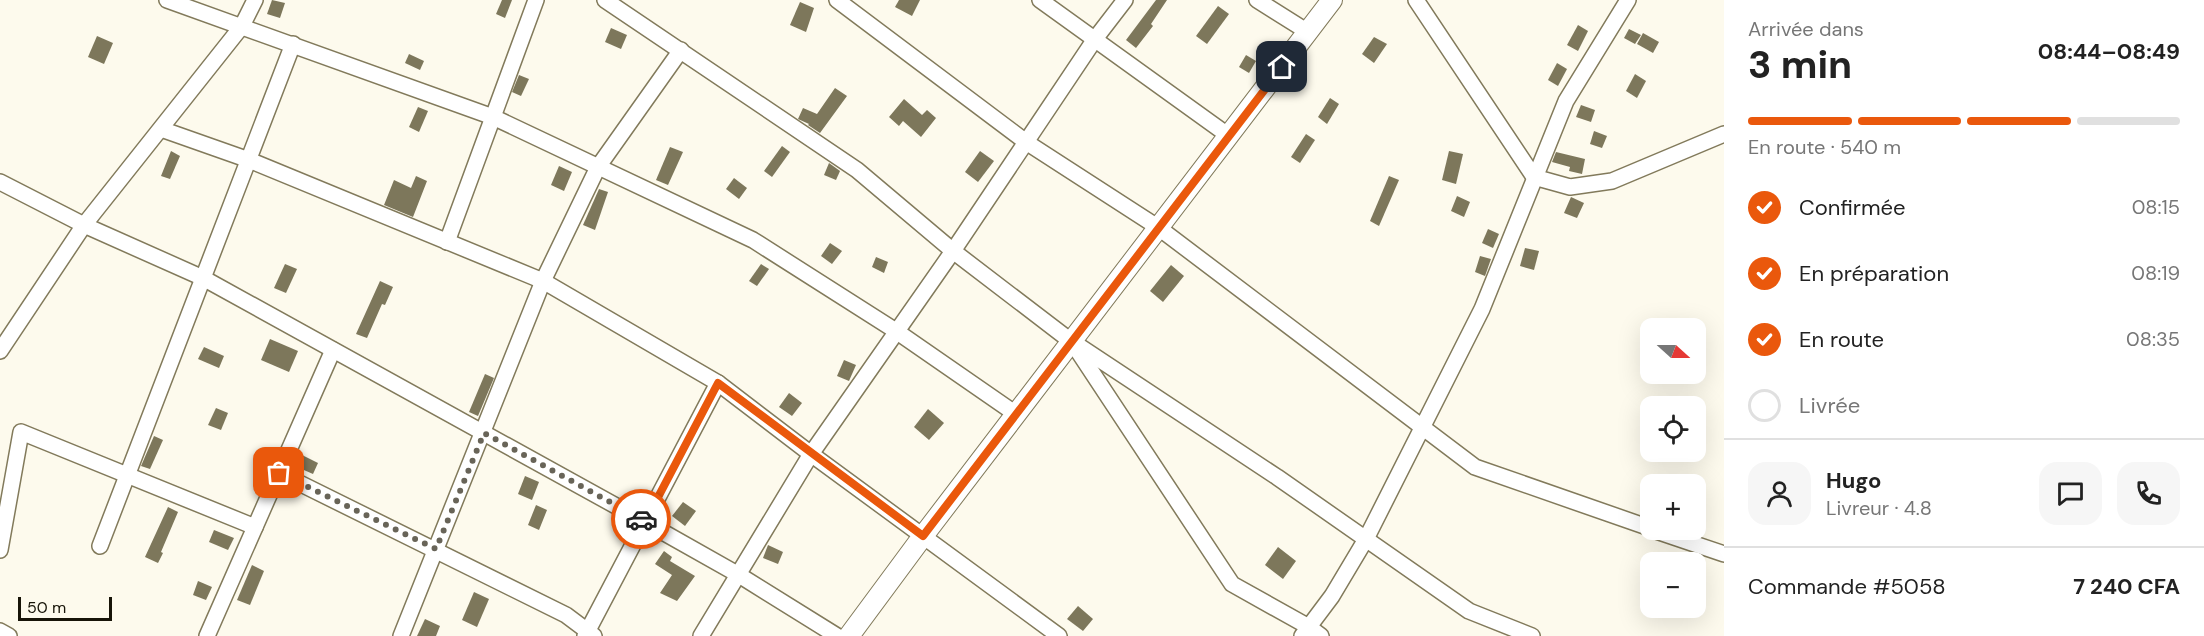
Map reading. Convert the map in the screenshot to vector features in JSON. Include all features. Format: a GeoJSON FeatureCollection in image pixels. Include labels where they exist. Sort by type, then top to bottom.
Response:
{"type":"FeatureCollection","features":[{"type":"Feature","properties":{"kind":"main road"},"geometry":{"type":"LineString","coordinates":[[849,636],[1332,0]]}},
{"type":"Feature","properties":{"kind":"street"},"geometry":{"type":"LineString","coordinates":[[166,0],[493,117],[753,240],[896,331],[1016,414]]}},
{"type":"Feature","properties":{"kind":"street"},"geometry":{"type":"LineString","coordinates":[[0,351],[84,225],[242,26],[255,0]]}},
{"type":"Feature","properties":{"kind":"street"},"geometry":{"type":"LineString","coordinates":[[447,242],[536,0]]}},
{"type":"Feature","properties":{"kind":"street"},"geometry":{"type":"LineString","coordinates":[[605,0],[856,170],[953,251],[1072,342],[1277,477],[1469,611],[1532,636]]}},
{"type":"Feature","properties":{"kind":"street"},"geometry":{"type":"LineString","coordinates":[[837,0],[1026,142],[1158,228],[1475,467],[1640,525]]}},
{"type":"Feature","properties":{"kind":"street"},"geometry":{"type":"LineString","coordinates":[[1040,0],[1229,136]]}},
{"type":"Feature","properties":{"kind":"street"},"geometry":{"type":"LineString","coordinates":[[701,636],[811,454],[953,251],[1095,39],[1125,0]]}},
{"type":"Feature","properties":{"kind":"street"},"geometry":{"type":"LineString","coordinates":[[1257,0],[1308,32]]}},
{"type":"Feature","properties":{"kind":"street"},"geometry":{"type":"LineString","coordinates":[[1416,0],[1534,177],[1570,187],[1612,181],[1724,134]]}},
{"type":"Feature","properties":{"kind":"street"},"geometry":{"type":"LineString","coordinates":[[1072,342],[1232,584],[1310,633],[1366,539],[1482,309],[1566,100],[1628,0]]}},
{"type":"Feature","properties":{"kind":"street"},"geometry":{"type":"LineString","coordinates":[[100,546],[293,44]]}},
{"type":"Feature","properties":{"kind":"street"},"geometry":{"type":"LineString","coordinates":[[402,636],[543,281],[598,167],[681,50]]}},
{"type":"Feature","properties":{"kind":"street"},"geometry":{"type":"LineString","coordinates":[[161,129],[249,160],[543,281],[718,383],[1059,636]]}},
{"type":"Feature","properties":{"kind":"street"},"geometry":{"type":"LineString","coordinates":[[0,182],[84,225],[203,278],[739,575],[837,636]]}},
{"type":"Feature","properties":{"kind":"street"},"geometry":{"type":"LineString","coordinates":[[207,636],[333,350]]}},
{"type":"Feature","properties":{"kind":"street"},"geometry":{"type":"LineString","coordinates":[[279,473],[566,615],[589,634],[718,383]]}},
{"type":"Feature","properties":{"kind":"street"},"geometry":{"type":"LineString","coordinates":[[0,550],[21,432],[255,526]]}},
{"type":"Feature","properties":{"kind":"street"},"geometry":{"type":"LineString","coordinates":[[1684,540],[1724,554]]}},
{"type":"Feature","properties":{"kind":"street"},"geometry":{"type":"LineString","coordinates":[[0,631],[9,636]]}},
{"type":"Feature","properties":{"kind":"building"},"geometry":{"type":"Polygon","coordinates":[[[272,0],[285,3],[280,18],[267,14],[272,0]]]}},
{"type":"Feature","properties":{"kind":"building"},"geometry":{"type":"Polygon","coordinates":[[[502,0],[512,0],[505,18],[496,14],[502,0]]]}},
{"type":"Feature","properties":{"kind":"building"},"geometry":{"type":"Polygon","coordinates":[[[899,0],[920,0],[912,16],[895,7],[899,0]]]}},
{"type":"Feature","properties":{"kind":"building"},"geometry":{"type":"Polygon","coordinates":[[[1156,0],[1167,0],[1151,24],[1153,26],[1136,48],[1126,40],[1156,0]]]}},
{"type":"Feature","properties":{"kind":"building"},"geometry":{"type":"Polygon","coordinates":[[[800,2],[814,8],[806,32],[790,25],[800,2]]]}},
{"type":"Feature","properties":{"kind":"building"},"geometry":{"type":"Polygon","coordinates":[[[1218,6],[1229,14],[1207,44],[1196,36],[1218,6]]]}},
{"type":"Feature","properties":{"kind":"building"},"geometry":{"type":"Polygon","coordinates":[[[1578,25],[1588,31],[1578,51],[1567,45],[1578,25]]]}},
{"type":"Feature","properties":{"kind":"building"},"geometry":{"type":"Polygon","coordinates":[[[611,28],[627,35],[621,49],[605,42],[611,28]]]}},
{"type":"Feature","properties":{"kind":"building"},"geometry":{"type":"Polygon","coordinates":[[[1629,29],[1641,35],[1635,44],[1624,38],[1629,29]]]}},
{"type":"Feature","properties":{"kind":"building"},"geometry":{"type":"Polygon","coordinates":[[[1643,33],[1659,42],[1653,53],[1637,44],[1643,33]]]}},
{"type":"Feature","properties":{"kind":"building"},"geometry":{"type":"Polygon","coordinates":[[[97,36],[113,43],[104,64],[88,57],[97,36]]]}},
{"type":"Feature","properties":{"kind":"building"},"geometry":{"type":"Polygon","coordinates":[[[1374,37],[1387,44],[1374,63],[1362,54],[1374,37]]]}},
{"type":"Feature","properties":{"kind":"building"},"geometry":{"type":"Polygon","coordinates":[[[409,54],[424,61],[420,70],[405,63],[409,54]]]}},
{"type":"Feature","properties":{"kind":"building"},"geometry":{"type":"Polygon","coordinates":[[[1246,55],[1256,61],[1249,73],[1239,67],[1246,55]]]}},
{"type":"Feature","properties":{"kind":"building"},"geometry":{"type":"Polygon","coordinates":[[[1557,63],[1567,69],[1558,86],[1548,80],[1557,63]]]}},
{"type":"Feature","properties":{"kind":"building"},"geometry":{"type":"Polygon","coordinates":[[[1635,74],[1646,81],[1637,98],[1626,91],[1635,74]]]}},
{"type":"Feature","properties":{"kind":"building"},"geometry":{"type":"Polygon","coordinates":[[[519,75],[529,79],[521,96],[512,92],[519,75]]]}},
{"type":"Feature","properties":{"kind":"building"},"geometry":{"type":"Polygon","coordinates":[[[835,88],[847,96],[820,133],[798,119],[803,108],[817,114],[835,88]]]}},
{"type":"Feature","properties":{"kind":"building"},"geometry":{"type":"Polygon","coordinates":[[[1330,98],[1339,104],[1327,124],[1318,117],[1330,98]]]}},
{"type":"Feature","properties":{"kind":"building"},"geometry":{"type":"Polygon","coordinates":[[[904,99],[922,115],[927,110],[936,118],[921,137],[903,121],[899,126],[889,117],[904,99]]]}},
{"type":"Feature","properties":{"kind":"building"},"geometry":{"type":"Polygon","coordinates":[[[1581,105],[1595,110],[1591,122],[1576,117],[1581,105]]]}},
{"type":"Feature","properties":{"kind":"building"},"geometry":{"type":"Polygon","coordinates":[[[418,107],[428,111],[419,132],[409,127],[418,107]]]}},
{"type":"Feature","properties":{"kind":"building"},"geometry":{"type":"Polygon","coordinates":[[[1594,131],[1607,136],[1602,148],[1590,144],[1594,131]]]}},
{"type":"Feature","properties":{"kind":"building"},"geometry":{"type":"Polygon","coordinates":[[[1306,134],[1315,140],[1300,163],[1291,157],[1306,134]]]}},
{"type":"Feature","properties":{"kind":"building"},"geometry":{"type":"Polygon","coordinates":[[[782,146],[790,152],[772,177],[764,171],[782,146]]]}},
{"type":"Feature","properties":{"kind":"building"},"geometry":{"type":"Polygon","coordinates":[[[670,147],[683,152],[668,185],[656,180],[670,147]]]}},
{"type":"Feature","properties":{"kind":"building"},"geometry":{"type":"Polygon","coordinates":[[[171,151],[180,156],[170,179],[161,176],[171,151]]]}},
{"type":"Feature","properties":{"kind":"building"},"geometry":{"type":"Polygon","coordinates":[[[980,151],[994,161],[978,182],[965,172],[980,151]]]}},
{"type":"Feature","properties":{"kind":"building"},"geometry":{"type":"Polygon","coordinates":[[[1449,151],[1463,154],[1456,184],[1442,180],[1449,151]]]}},
{"type":"Feature","properties":{"kind":"building"},"geometry":{"type":"Polygon","coordinates":[[[1556,152],[1585,159],[1582,174],[1569,171],[1570,167],[1552,162],[1556,152]]]}},
{"type":"Feature","properties":{"kind":"building"},"geometry":{"type":"Polygon","coordinates":[[[829,163],[840,171],[836,180],[824,175],[829,163]]]}},
{"type":"Feature","properties":{"kind":"building"},"geometry":{"type":"Polygon","coordinates":[[[559,166],[572,172],[564,191],[551,185],[559,166]]]}},
{"type":"Feature","properties":{"kind":"building"},"geometry":{"type":"Polygon","coordinates":[[[416,176],[427,181],[413,217],[384,205],[394,180],[411,188],[416,176]]]}},
{"type":"Feature","properties":{"kind":"building"},"geometry":{"type":"Polygon","coordinates":[[[1389,176],[1399,180],[1379,226],[1370,221],[1389,176]]]}},
{"type":"Feature","properties":{"kind":"building"},"geometry":{"type":"Polygon","coordinates":[[[734,178],[747,188],[739,199],[726,189],[734,178]]]}},
{"type":"Feature","properties":{"kind":"building"},"geometry":{"type":"Polygon","coordinates":[[[599,189],[608,192],[595,230],[583,225],[599,189]]]}},
{"type":"Feature","properties":{"kind":"building"},"geometry":{"type":"Polygon","coordinates":[[[1457,196],[1470,202],[1464,217],[1451,211],[1457,196]]]}},
{"type":"Feature","properties":{"kind":"building"},"geometry":{"type":"Polygon","coordinates":[[[1571,197],[1584,203],[1577,218],[1564,213],[1571,197]]]}},
{"type":"Feature","properties":{"kind":"building"},"geometry":{"type":"Polygon","coordinates":[[[1488,229],[1499,234],[1493,248],[1482,243],[1488,229]]]}},
{"type":"Feature","properties":{"kind":"building"},"geometry":{"type":"Polygon","coordinates":[[[830,243],[842,251],[832,264],[821,256],[830,243]]]}},
{"type":"Feature","properties":{"kind":"building"},"geometry":{"type":"Polygon","coordinates":[[[1525,248],[1539,251],[1534,270],[1520,266],[1525,248]]]}},
{"type":"Feature","properties":{"kind":"building"},"geometry":{"type":"Polygon","coordinates":[[[1480,256],[1491,259],[1485,276],[1475,272],[1480,256]]]}},
{"type":"Feature","properties":{"kind":"building"},"geometry":{"type":"Polygon","coordinates":[[[876,257],[888,262],[884,273],[872,267],[876,257]]]}},
{"type":"Feature","properties":{"kind":"building"},"geometry":{"type":"Polygon","coordinates":[[[285,264],[297,269],[286,293],[274,288],[285,264]]]}},
{"type":"Feature","properties":{"kind":"building"},"geometry":{"type":"Polygon","coordinates":[[[761,264],[769,269],[757,286],[749,281],[761,264]]]}},
{"type":"Feature","properties":{"kind":"building"},"geometry":{"type":"Polygon","coordinates":[[[1171,265],[1184,276],[1163,302],[1150,291],[1171,265]]]}},
{"type":"Feature","properties":{"kind":"building"},"geometry":{"type":"Polygon","coordinates":[[[380,281],[393,287],[385,305],[382,304],[367,338],[356,334],[380,281]]]}},
{"type":"Feature","properties":{"kind":"building"},"geometry":{"type":"Polygon","coordinates":[[[270,339],[298,351],[289,372],[261,360],[270,339]]]}},
{"type":"Feature","properties":{"kind":"building"},"geometry":{"type":"Polygon","coordinates":[[[204,347],[224,356],[219,368],[198,359],[204,347]]]}},
{"type":"Feature","properties":{"kind":"building"},"geometry":{"type":"Polygon","coordinates":[[[844,360],[856,365],[849,381],[837,376],[844,360]]]}},
{"type":"Feature","properties":{"kind":"building"},"geometry":{"type":"Polygon","coordinates":[[[485,374],[494,378],[478,416],[469,412],[485,374]]]}},
{"type":"Feature","properties":{"kind":"building"},"geometry":{"type":"Polygon","coordinates":[[[789,393],[802,403],[792,416],[779,407],[789,393]]]}},
{"type":"Feature","properties":{"kind":"building"},"geometry":{"type":"Polygon","coordinates":[[[216,408],[228,413],[221,430],[208,425],[216,408]]]}},
{"type":"Feature","properties":{"kind":"building"},"geometry":{"type":"Polygon","coordinates":[[[928,409],[944,423],[929,440],[914,427],[928,409]]]}},
{"type":"Feature","properties":{"kind":"building"},"geometry":{"type":"Polygon","coordinates":[[[154,436],[163,440],[150,469],[141,466],[154,436]]]}},
{"type":"Feature","properties":{"kind":"building"},"geometry":{"type":"Polygon","coordinates":[[[302,455],[318,463],[313,474],[297,467],[302,455]]]}},
{"type":"Feature","properties":{"kind":"building"},"geometry":{"type":"Polygon","coordinates":[[[525,476],[539,482],[532,500],[518,494],[525,476]]]}},
{"type":"Feature","properties":{"kind":"building"},"geometry":{"type":"Polygon","coordinates":[[[683,502],[696,511],[685,526],[672,516],[683,502]]]}},
{"type":"Feature","properties":{"kind":"building"},"geometry":{"type":"Polygon","coordinates":[[[536,505],[547,510],[539,530],[528,525],[536,505]]]}},
{"type":"Feature","properties":{"kind":"building"},"geometry":{"type":"Polygon","coordinates":[[[168,507],[178,512],[158,563],[145,557],[168,507]]]}},
{"type":"Feature","properties":{"kind":"building"},"geometry":{"type":"Polygon","coordinates":[[[214,530],[234,538],[228,550],[209,542],[214,530]]]}},
{"type":"Feature","properties":{"kind":"building"},"geometry":{"type":"Polygon","coordinates":[[[768,545],[783,552],[778,564],[763,558],[768,545]]]}},
{"type":"Feature","properties":{"kind":"building"},"geometry":{"type":"Polygon","coordinates":[[[1278,547],[1296,561],[1283,579],[1265,565],[1278,547]]]}},
{"type":"Feature","properties":{"kind":"building"},"geometry":{"type":"Polygon","coordinates":[[[664,551],[672,557],[670,561],[695,576],[677,601],[660,593],[672,575],[655,564],[664,551]]]}},
{"type":"Feature","properties":{"kind":"building"},"geometry":{"type":"Polygon","coordinates":[[[252,565],[264,571],[250,605],[237,600],[252,565]]]}},
{"type":"Feature","properties":{"kind":"building"},"geometry":{"type":"Polygon","coordinates":[[[198,581],[212,587],[206,600],[193,595],[198,581]]]}},
{"type":"Feature","properties":{"kind":"building"},"geometry":{"type":"Polygon","coordinates":[[[474,592],[489,599],[477,627],[462,620],[474,592]]]}},
{"type":"Feature","properties":{"kind":"building"},"geometry":{"type":"Polygon","coordinates":[[[1078,606],[1093,619],[1083,631],[1067,619],[1078,606]]]}},
{"type":"Feature","properties":{"kind":"building"},"geometry":{"type":"Polygon","coordinates":[[[425,619],[440,626],[436,636],[417,636],[425,619]]]}},
{"type":"Feature","properties":{"kind":"way so far"},"geometry":{"type":"LineString","coordinates":[[279,473],[436,549],[484,433],[641,519]]}},
{"type":"Feature","properties":{"kind":"route"},"geometry":{"type":"LineString","coordinates":[[641,519],[645,522],[718,383],[923,536],[1282,67]]}}]}
